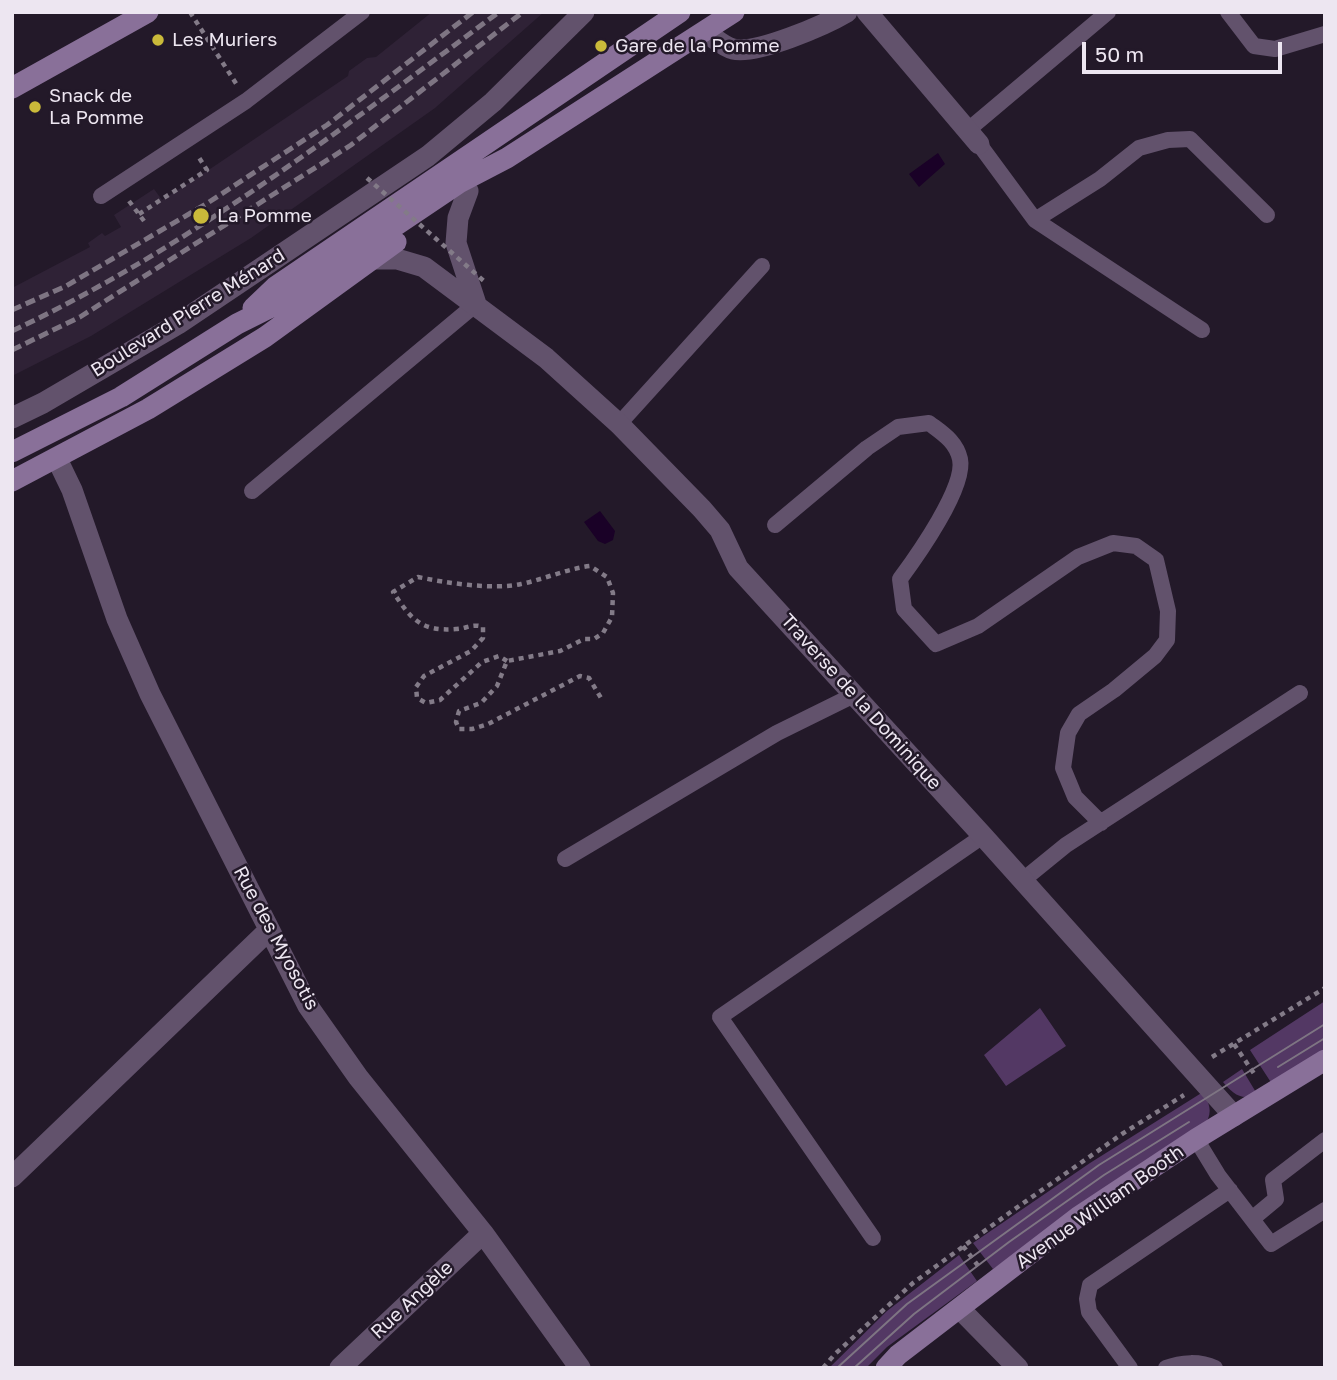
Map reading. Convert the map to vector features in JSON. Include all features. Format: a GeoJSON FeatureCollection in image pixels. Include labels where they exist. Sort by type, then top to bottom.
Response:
{"type":"FeatureCollection","features":[{"type":"Feature","properties":{"kind":"main road"},"geometry":{"type":"LineString","coordinates":[[12,88],[148,12]]}},
{"type":"Feature","properties":{"kind":"main road","name":"Boulevard Pierre Ménard"},"geometry":{"type":"LineString","coordinates":[[237,324],[275,287],[680,12]]}},
{"type":"Feature","properties":{"kind":"main road","name":"Boulevard Pierre Ménard"},"geometry":{"type":"LineString","coordinates":[[12,452],[121,397],[237,324],[285,300],[459,183],[507,158],[734,12]]}},
{"type":"Feature","properties":{"kind":"main road","name":"Boulevard Pierre Ménard"},"geometry":{"type":"LineString","coordinates":[[12,481],[148,409],[265,337],[468,191],[507,158]]}},
{"type":"Feature","properties":{"kind":"main road","name":"Avenue William Booth"},"geometry":{"type":"LineString","coordinates":[[886,1368],[898,1355],[1078,1217],[1196,1139],[1325,1060]]}},
{"type":"Feature","properties":{"kind":"street","name":"Boulevard Pierre Ménard"},"geometry":{"type":"LineString","coordinates":[[12,418],[43,403],[178,324],[428,156],[493,102],[583,12]]}},
{"type":"Feature","properties":{"kind":"street"},"geometry":{"type":"LineString","coordinates":[[705,32],[733,49],[760,48],[835,20],[847,12]]}},
{"type":"Feature","properties":{"kind":"street"},"geometry":{"type":"LineString","coordinates":[[867,12],[974,137]]}},
{"type":"Feature","properties":{"kind":"street"},"geometry":{"type":"LineString","coordinates":[[468,191],[458,218],[456,243],[476,304]]}},
{"type":"Feature","properties":{"kind":"street","name":"Traverse de la Dominique"},"geometry":{"type":"LineString","coordinates":[[373,259],[397,259],[424,267],[546,358],[619,424],[720,530],[738,568],[984,836],[1234,1116]]}},
{"type":"Feature","properties":{"kind":"street","name":"Rue des Myosotis"},"geometry":{"type":"LineString","coordinates":[[57,459],[72,490],[117,619],[150,694],[308,1006],[358,1077],[483,1233],[580,1368]]}},
{"type":"Feature","properties":{"kind":"street"},"geometry":{"type":"LineString","coordinates":[[12,1177],[269,930]]}},
{"type":"Feature","properties":{"kind":"street","name":"Rue Angèle"},"geometry":{"type":"LineString","coordinates":[[340,1368],[483,1233]]}},
{"type":"Feature","properties":{"kind":"street"},"geometry":{"type":"LineString","coordinates":[[960,1309],[1018,1368]]}},
{"type":"Feature","properties":{"kind":"lane"},"geometry":{"type":"LineString","coordinates":[[101,196],[246,101],[362,12]]}},
{"type":"Feature","properties":{"kind":"lane"},"geometry":{"type":"LineString","coordinates":[[1108,12],[974,137],[1034,220],[1202,330]]}},
{"type":"Feature","properties":{"kind":"lane"},"geometry":{"type":"LineString","coordinates":[[1228,12],[1254,46],[1275,49],[1325,34]]}},
{"type":"Feature","properties":{"kind":"lane"},"geometry":{"type":"LineString","coordinates":[[1034,220],[1100,179],[1139,148],[1168,140],[1190,139],[1267,215]]}},
{"type":"Feature","properties":{"kind":"lane"},"geometry":{"type":"LineString","coordinates":[[619,424],[762,266]]}},
{"type":"Feature","properties":{"kind":"lane"},"geometry":{"type":"LineString","coordinates":[[252,491],[476,304]]}},
{"type":"Feature","properties":{"kind":"lane"},"geometry":{"type":"LineString","coordinates":[[775,525],[867,448],[898,427],[929,423],[953,440],[961,461],[955,487],[932,535],[900,579],[904,609],[936,644],[978,626],[1078,558],[1113,543],[1136,546],[1156,560],[1168,611],[1167,640],[1155,656],[1114,690],[1079,714],[1068,733],[1063,768],[1075,797],[1101,823]]}},
{"type":"Feature","properties":{"kind":"lane"},"geometry":{"type":"LineString","coordinates":[[1023,880],[1066,845],[1300,693]]}},
{"type":"Feature","properties":{"kind":"lane"},"geometry":{"type":"LineString","coordinates":[[565,859],[777,733],[854,695]]}},
{"type":"Feature","properties":{"kind":"lane"},"geometry":{"type":"LineString","coordinates":[[873,1238],[720,1017],[984,836]]}},
{"type":"Feature","properties":{"kind":"lane"},"geometry":{"type":"LineString","coordinates":[[1196,1139],[1230,1191],[1272,1244],[1325,1210]]}},
{"type":"Feature","properties":{"kind":"lane"},"geometry":{"type":"LineString","coordinates":[[1252,1219],[1276,1199],[1273,1180],[1325,1140]]}},
{"type":"Feature","properties":{"kind":"lane"},"geometry":{"type":"LineString","coordinates":[[1130,1368],[1089,1312],[1087,1299],[1090,1285],[1230,1191]]}},
{"type":"Feature","properties":{"kind":"lane"},"geometry":{"type":"LineString","coordinates":[[1166,1368],[1181,1363],[1193,1363],[1215,1368]]}},
{"type":"Feature","properties":{"kind":"path"},"geometry":{"type":"LineString","coordinates":[[190,12],[227,69]]}},
{"type":"Feature","properties":{"kind":"path"},"geometry":{"type":"LineString","coordinates":[[139,214],[207,170],[198,156],[187,163]]}},
{"type":"Feature","properties":{"kind":"path"},"geometry":{"type":"LineString","coordinates":[[367,178],[485,282]]}},
{"type":"Feature","properties":{"kind":"path"},"geometry":{"type":"LineString","coordinates":[[131,204],[147,225]]}},
{"type":"Feature","properties":{"kind":"path"},"geometry":{"type":"LineString","coordinates":[[590,566],[607,578],[614,593],[612,617],[603,633],[594,639],[584,639],[559,651],[507,661],[499,656],[482,662],[440,700],[426,703],[417,698],[416,687],[424,676],[471,651],[483,638],[483,627],[475,624],[458,629],[420,626],[393,592],[418,577],[446,583],[519,585],[567,569],[590,566]]}},
{"type":"Feature","properties":{"kind":"path"},"geometry":{"type":"LineString","coordinates":[[507,661],[497,687],[481,703],[459,711],[456,722],[459,729],[472,729],[488,724],[580,676],[589,678],[601,698]]}},
{"type":"Feature","properties":{"kind":"path"},"geometry":{"type":"LineString","coordinates":[[823,1368],[913,1283],[1122,1134],[1205,1082],[1212,1058],[1325,988]]}},
{"type":"Feature","properties":{"kind":"path"},"geometry":{"type":"LineString","coordinates":[[1234,1044],[1268,1095]]}},
{"type":"Feature","properties":{"kind":"shaded area"},"geometry":{"type":"Polygon","coordinates":[[[432,12],[544,12],[435,108],[251,238],[91,336],[12,376],[12,288],[90,247],[88,243],[102,233],[105,236],[121,227],[114,215],[154,189],[162,200],[213,167],[348,76],[349,71],[367,58],[376,57],[432,12]]]}},
{"type":"Feature","properties":{"kind":"shaded area"},"geometry":{"type":"Polygon","coordinates":[[[938,153],[945,164],[919,187],[909,174],[938,153]]]}},
{"type":"Feature","properties":{"kind":"shaded area"},"geometry":{"type":"Polygon","coordinates":[[[600,511],[615,531],[613,540],[605,544],[598,541],[584,522],[600,511]]]}},
{"type":"Feature","properties":{"kind":"shaded area"},"geometry":{"type":"Polygon","coordinates":[[[1325,1001],[1325,1049],[1272,1084],[1250,1050],[1325,1001]]]}},
{"type":"Feature","properties":{"kind":"shaded area"},"geometry":{"type":"Polygon","coordinates":[[[1040,1008],[1066,1046],[1006,1086],[984,1055],[1040,1008]]]}},
{"type":"Feature","properties":{"kind":"shaded area"},"geometry":{"type":"Polygon","coordinates":[[[1242,1069],[1257,1094],[1242,1097],[1223,1082],[1242,1069]]]}},
{"type":"Feature","properties":{"kind":"shaded area"},"geometry":{"type":"Polygon","coordinates":[[[1203,1092],[1209,1107],[1206,1123],[993,1269],[973,1243],[1090,1163],[1203,1092]]]}},
{"type":"Feature","properties":{"kind":"shaded area"},"geometry":{"type":"Polygon","coordinates":[[[959,1255],[977,1281],[887,1347],[866,1368],[829,1368],[887,1311],[959,1255]]]}},
{"type":"Feature","properties":{"kind":"tram line"},"geometry":{"type":"LineString","coordinates":[[837,1368],[907,1304],[1099,1165],[1325,1024]]}},
{"type":"Feature","properties":{"kind":"tram line"},"geometry":{"type":"LineString","coordinates":[[1278,1067],[1325,1038]]}},
{"type":"Feature","properties":{"kind":"tram line"},"geometry":{"type":"LineString","coordinates":[[854,1368],[914,1314],[1009,1242],[1104,1175],[1189,1122]]}},
{"type":"Feature","properties":{"kind":"railway"},"geometry":{"type":"LineString","coordinates":[[12,310],[66,286],[206,204],[327,125],[473,12]]}},
{"type":"Feature","properties":{"kind":"railway"},"geometry":{"type":"LineString","coordinates":[[12,331],[140,263],[202,224],[323,142],[499,12]]}},
{"type":"Feature","properties":{"kind":"railway"},"geometry":{"type":"LineString","coordinates":[[12,350],[80,317],[351,145],[523,12]]}},
{"type":"Feature","properties":{"kind":"place","name":"Les Muriers"},"geometry":{"type":"Point","coordinates":[158,40]}},
{"type":"Feature","properties":{"kind":"place","name":"Gare de la Pomme"},"geometry":{"type":"Point","coordinates":[601,46]}},
{"type":"Feature","properties":{"kind":"place","name":"Snack de La Pomme"},"geometry":{"type":"Point","coordinates":[35,107]}},
{"type":"Feature","properties":{"kind":"place","name":"La Pomme"},"geometry":{"type":"Point","coordinates":[201,216]}}]}
